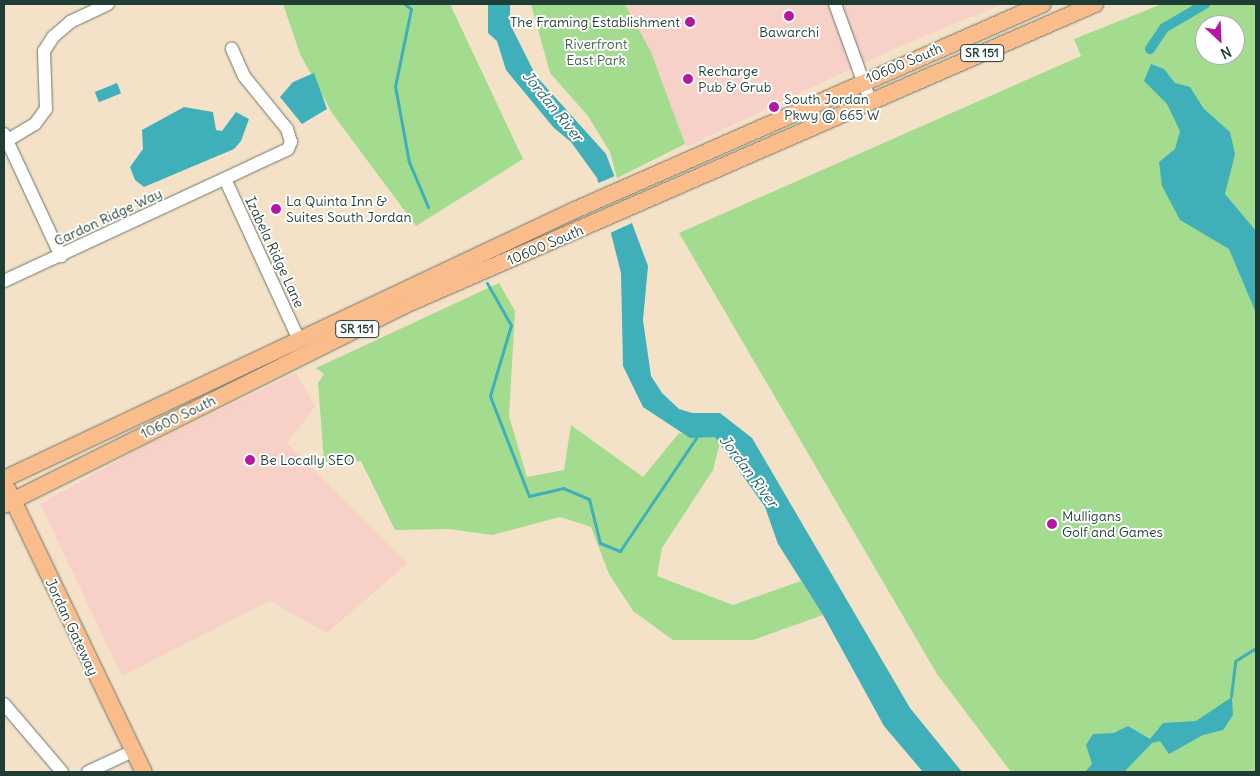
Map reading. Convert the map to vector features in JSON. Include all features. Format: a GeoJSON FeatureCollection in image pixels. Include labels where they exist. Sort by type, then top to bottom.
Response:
{"type":"FeatureCollection","features":[{"type":"Feature","properties":{"kind":"main road","name":"10600 South"},"geometry":{"type":"LineString","coordinates":[[4,480],[298,338],[576,210],[862,81],[1043,4]]}},
{"type":"Feature","properties":{"kind":"main road","name":"10600 South"},"geometry":{"type":"LineString","coordinates":[[8,502],[405,305],[1095,4]]}},
{"type":"Feature","properties":{"kind":"main road","name":"Jordan Gateway"},"geometry":{"type":"LineString","coordinates":[[4,480],[8,502],[144,772]]}},
{"type":"Feature","properties":{"kind":"street"},"geometry":{"type":"LineString","coordinates":[[60,256],[6,137],[35,124],[46,108],[44,51],[53,37],[70,22],[108,4]]}},
{"type":"Feature","properties":{"kind":"street"},"geometry":{"type":"LineString","coordinates":[[835,4],[871,103]]}},
{"type":"Feature","properties":{"kind":"street","name":"Cardon Ridge Way"},"geometry":{"type":"LineString","coordinates":[[4,281],[225,180],[288,149],[292,142],[287,129],[244,76],[232,50]]}},
{"type":"Feature","properties":{"kind":"street","name":"Izabela Ridge Lane"},"geometry":{"type":"LineString","coordinates":[[225,180],[298,338]]}},
{"type":"Feature","properties":{"kind":"street"},"geometry":{"type":"LineString","coordinates":[[4,704],[62,772]]}},
{"type":"Feature","properties":{"kind":"street"},"geometry":{"type":"LineString","coordinates":[[88,772],[133,751]]}},
{"type":"Feature","properties":{"kind":"shaded area"},"geometry":{"type":"Polygon","coordinates":[[[625,4],[1003,4],[891,50],[686,147],[651,52],[625,4]]]}},
{"type":"Feature","properties":{"kind":"shaded area"},"geometry":{"type":"Polygon","coordinates":[[[296,373],[315,407],[287,443],[408,563],[327,633],[270,601],[122,676],[40,504],[146,445],[296,373]]]}},
{"type":"Feature","properties":{"kind":"green space"},"geometry":{"type":"Polygon","coordinates":[[[283,4],[450,4],[523,159],[416,226],[332,113],[300,54],[283,4]]]}},
{"type":"Feature","properties":{"kind":"green space","name":"Riverfront East Park"},"geometry":{"type":"Polygon","coordinates":[[[531,4],[625,4],[651,52],[685,144],[617,178],[610,152],[588,116],[550,73],[531,4]]]}},
{"type":"Feature","properties":{"kind":"green space","name":"Mulligans Golf and Games"},"geometry":{"type":"Polygon","coordinates":[[[1162,4],[1256,4],[1256,772],[1011,772],[937,674],[679,233],[1081,56],[1074,39],[1162,4]]]}},
{"type":"Feature","properties":{"kind":"green space"},"geometry":{"type":"Polygon","coordinates":[[[499,283],[515,311],[509,416],[527,477],[564,470],[571,425],[643,477],[679,433],[715,436],[720,442],[713,470],[662,548],[657,576],[733,605],[801,581],[823,615],[753,640],[673,640],[633,611],[609,574],[591,527],[560,517],[492,535],[449,529],[395,530],[361,461],[324,462],[318,383],[324,374],[316,368],[499,283]]]}},
{"type":"Feature","properties":{"kind":"water","name":"Jordan River"},"geometry":{"type":"Polygon","coordinates":[[[488,4],[510,4],[510,24],[536,76],[606,154],[648,266],[643,320],[651,376],[662,393],[679,409],[692,413],[720,413],[752,438],[910,708],[962,772],[923,772],[884,726],[823,615],[778,544],[765,507],[715,437],[690,438],[643,407],[623,366],[621,273],[597,178],[571,142],[554,128],[506,70],[497,41],[488,33],[488,4]]]}},
{"type":"Feature","properties":{"kind":"water"},"geometry":{"type":"Polygon","coordinates":[[[1151,64],[1164,69],[1175,83],[1190,87],[1204,109],[1230,132],[1235,154],[1225,194],[1256,231],[1256,313],[1229,249],[1180,220],[1162,186],[1159,162],[1175,149],[1180,131],[1167,104],[1144,81],[1151,64]]]}},
{"type":"Feature","properties":{"kind":"water"},"geometry":{"type":"Polygon","coordinates":[[[314,73],[327,109],[302,124],[280,97],[293,82],[314,73]]]}},
{"type":"Feature","properties":{"kind":"water"},"geometry":{"type":"Polygon","coordinates":[[[117,83],[121,93],[99,102],[95,92],[117,83]]]}},
{"type":"Feature","properties":{"kind":"water"},"geometry":{"type":"Polygon","coordinates":[[[184,107],[213,112],[216,130],[222,131],[236,112],[249,119],[241,141],[234,149],[144,187],[135,180],[130,167],[143,149],[142,130],[184,107]]]}},
{"type":"Feature","properties":{"kind":"water"},"geometry":{"type":"Polygon","coordinates":[[[1232,697],[1233,715],[1223,730],[1203,735],[1169,754],[1160,741],[1152,743],[1124,772],[1085,772],[1092,764],[1086,745],[1093,734],[1114,733],[1128,726],[1150,739],[1163,723],[1196,721],[1232,697]]]}},
{"type":"Feature","properties":{"kind":"pier"},"geometry":{"type":"Polygon","coordinates":[[[615,176],[632,223],[608,234],[596,184],[615,176]]]}},
{"type":"Feature","properties":{"kind":"waterway"},"geometry":{"type":"LineString","coordinates":[[405,4],[411,9],[395,86],[409,162],[428,207]]}},
{"type":"Feature","properties":{"kind":"waterway"},"geometry":{"type":"LineString","coordinates":[[1150,49],[1164,28],[1205,4]]}},
{"type":"Feature","properties":{"kind":"waterway"},"geometry":{"type":"LineString","coordinates":[[487,283],[511,325],[490,396],[529,496],[563,488],[589,499],[600,543],[620,551],[698,435]]}},
{"type":"Feature","properties":{"kind":"waterway"},"geometry":{"type":"LineString","coordinates":[[1231,696],[1235,661],[1256,648]]}},
{"type":"Feature","properties":{"kind":"place","name":"Bawarchi"},"geometry":{"type":"Point","coordinates":[789,16]}},
{"type":"Feature","properties":{"kind":"place","name":"The Framing Establishment"},"geometry":{"type":"Point","coordinates":[690,22]}},
{"type":"Feature","properties":{"kind":"place","name":"Recharge Pub & Grub"},"geometry":{"type":"Point","coordinates":[688,79]}},
{"type":"Feature","properties":{"kind":"place","name":"South Jordan Pkwy @ 665 W"},"geometry":{"type":"Point","coordinates":[774,107]}},
{"type":"Feature","properties":{"kind":"place","name":"La Quinta Inn & Suites South Jordan"},"geometry":{"type":"Point","coordinates":[276,209]}},
{"type":"Feature","properties":{"kind":"place","name":"Be Locally SEO"},"geometry":{"type":"Point","coordinates":[250,460]}},
{"type":"Feature","properties":{"kind":"place","name":"Mulligans Golf and Games"},"geometry":{"type":"Point","coordinates":[1052,524]}}]}
